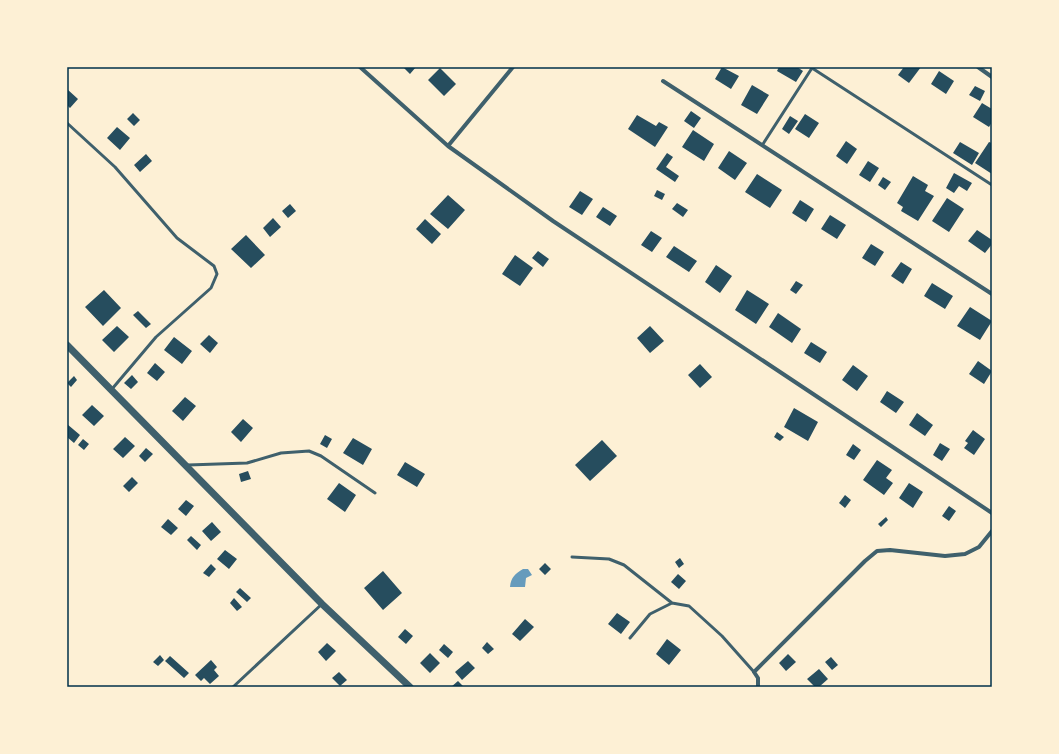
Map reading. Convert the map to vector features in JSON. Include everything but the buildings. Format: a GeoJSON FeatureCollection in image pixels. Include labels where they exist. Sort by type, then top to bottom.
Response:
{"type":"FeatureCollection","features":[{"type":"Feature","properties":{"kind":"street"},"geometry":{"type":"LineString","coordinates":[[360,67],[448,146],[553,221],[992,514]]}},
{"type":"Feature","properties":{"kind":"street"},"geometry":{"type":"LineString","coordinates":[[448,146],[512,67]]}},
{"type":"Feature","properties":{"kind":"street"},"geometry":{"type":"LineString","coordinates":[[978,67],[992,77]]}},
{"type":"Feature","properties":{"kind":"street"},"geometry":{"type":"LineString","coordinates":[[663,81],[763,144],[992,294]]}},
{"type":"Feature","properties":{"kind":"street"},"geometry":{"type":"LineString","coordinates":[[67,345],[322,604],[410,687]]}},
{"type":"Feature","properties":{"kind":"street"},"geometry":{"type":"LineString","coordinates":[[758,687],[758,678],[754,672],[865,561],[877,551],[890,550],[944,556],[965,554],[979,547],[992,531]]}},
{"type":"Feature","properties":{"kind":"lane"},"geometry":{"type":"LineString","coordinates":[[763,144],[813,68],[992,185]]}},
{"type":"Feature","properties":{"kind":"lane"},"geometry":{"type":"LineString","coordinates":[[67,123],[114,167],[177,238],[214,266],[217,274],[211,288],[156,337],[112,389]]}},
{"type":"Feature","properties":{"kind":"lane"},"geometry":{"type":"LineString","coordinates":[[186,466],[247,463],[281,453],[309,451],[321,456],[375,493]]}},
{"type":"Feature","properties":{"kind":"lane"},"geometry":{"type":"LineString","coordinates":[[572,557],[609,559],[624,565],[672,603],[689,606],[702,616],[754,672]]}},
{"type":"Feature","properties":{"kind":"lane"},"geometry":{"type":"LineString","coordinates":[[630,638],[650,614],[672,603]]}},
{"type":"Feature","properties":{"kind":"lane"},"geometry":{"type":"LineString","coordinates":[[233,687],[322,604]]}},
{"type":"Feature","properties":{"kind":"water"},"geometry":{"type":"Polygon","coordinates":[[[523,569],[528,569],[532,575],[526,578],[525,587],[510,587],[514,576],[523,569]]]}}]}
